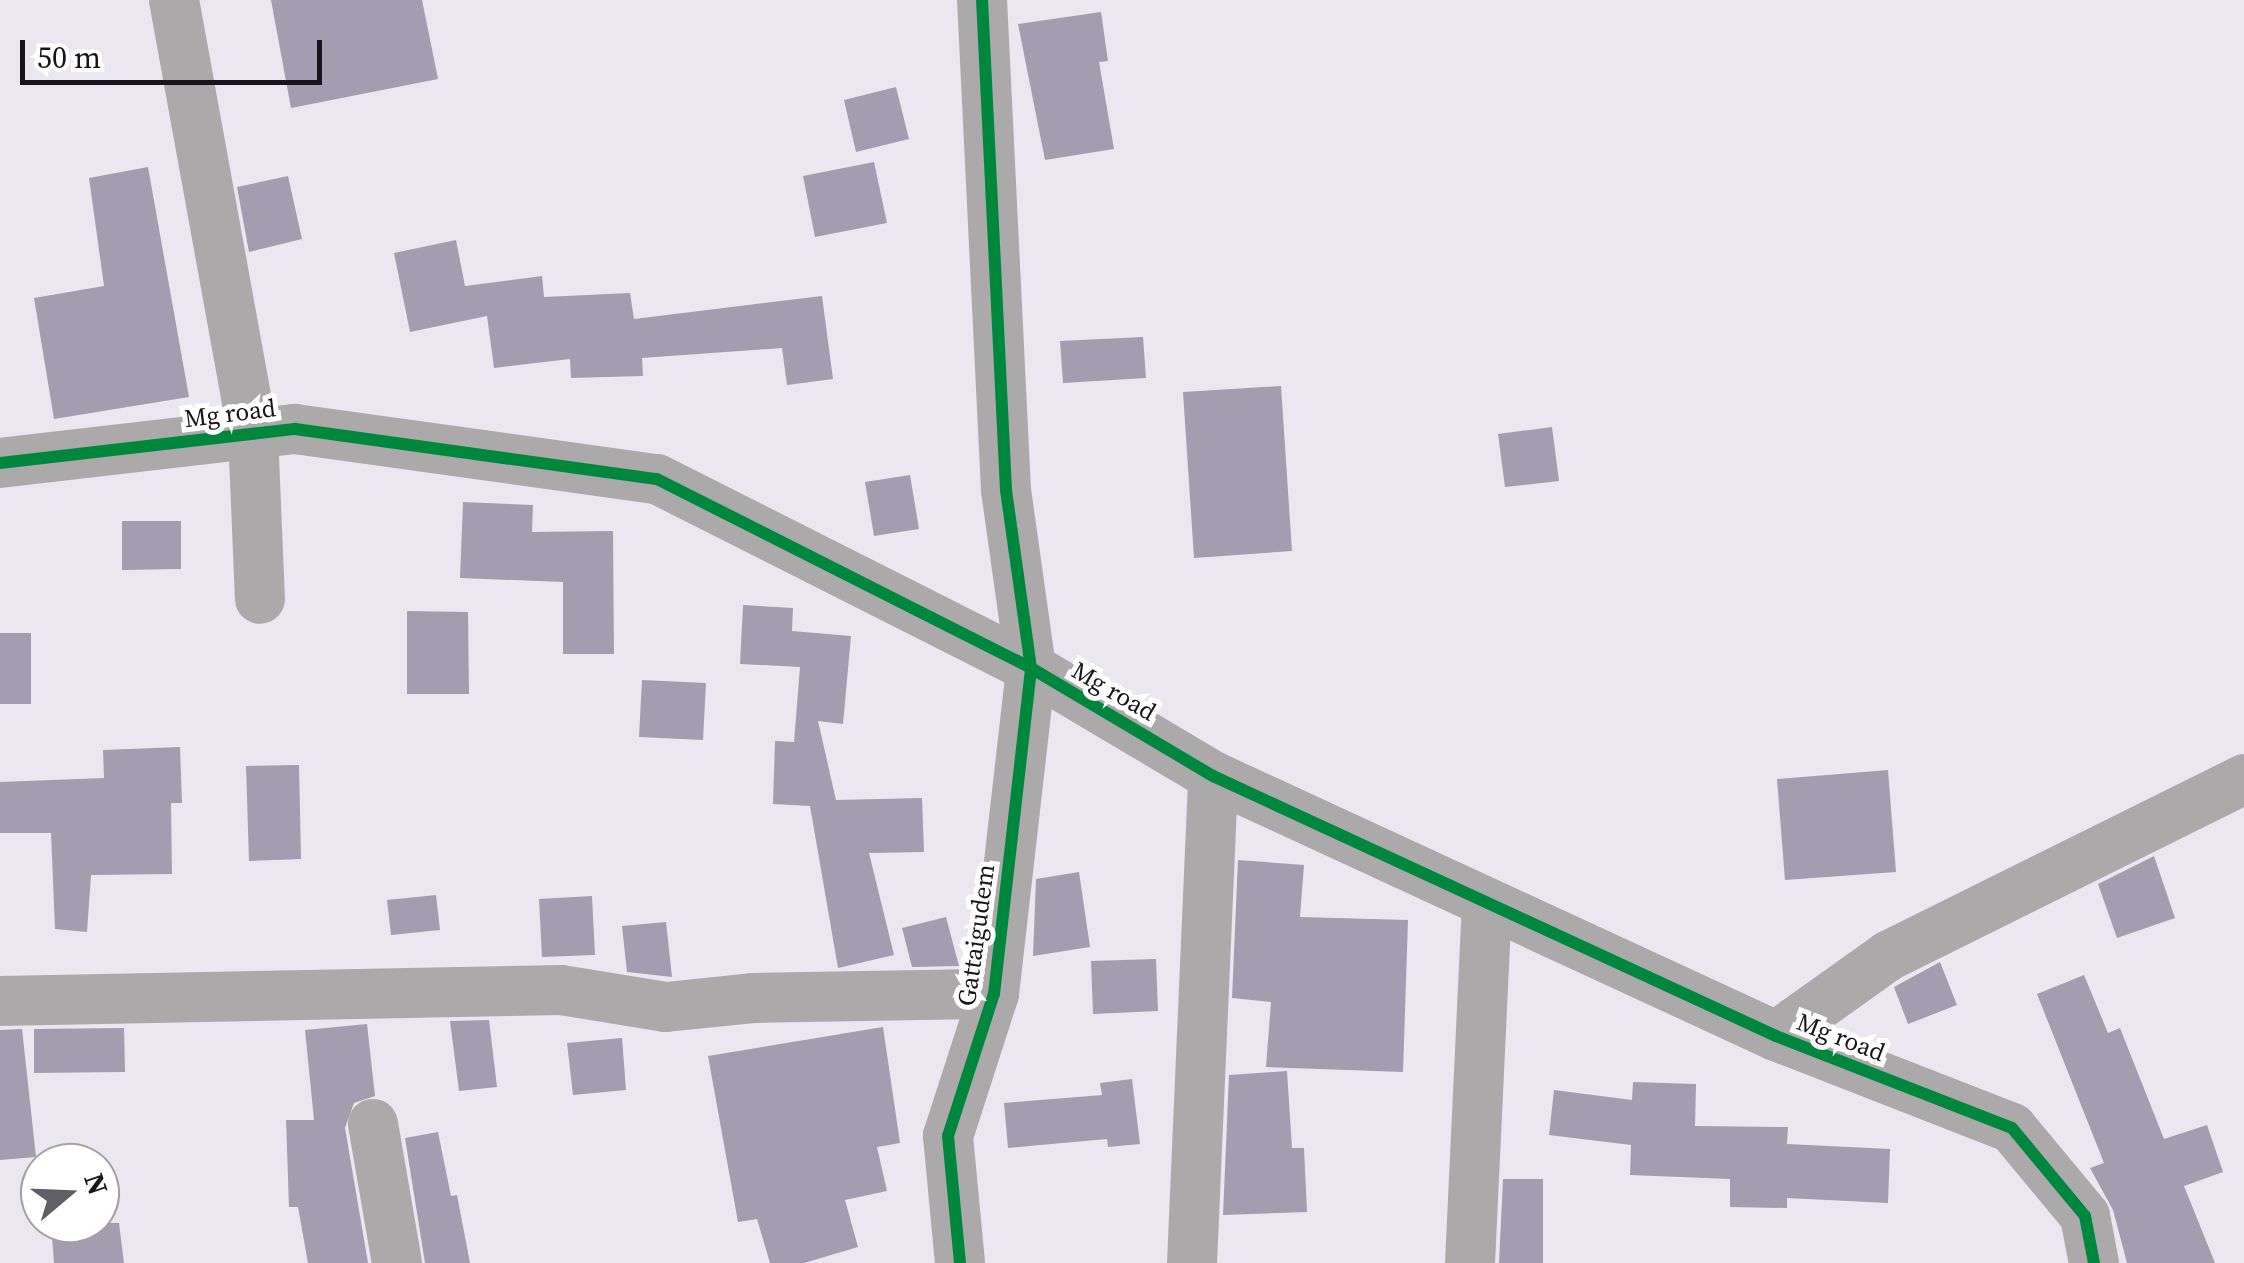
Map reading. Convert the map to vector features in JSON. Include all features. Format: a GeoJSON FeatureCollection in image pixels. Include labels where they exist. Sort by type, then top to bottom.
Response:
{"type":"FeatureCollection","features":[{"type":"Feature","properties":{"kind":"street"},"geometry":{"type":"LineString","coordinates":[[174,0],[253,434],[260,598]]}},
{"type":"Feature","properties":{"kind":"street","name":"Gattaigudem"},"geometry":{"type":"LineString","coordinates":[[960,1263],[948,1136],[994,994],[1031,668],[1006,490],[982,0]]}},
{"type":"Feature","properties":{"kind":"street","name":"Mg road"},"geometry":{"type":"LineString","coordinates":[[0,463],[294,428],[658,480],[1031,668],[1213,776],[1487,906],[1776,1036],[2012,1128],[2085,1216],[2094,1263]]}},
{"type":"Feature","properties":{"kind":"street"},"geometry":{"type":"LineString","coordinates":[[1192,1263],[1213,776]]}},
{"type":"Feature","properties":{"kind":"street"},"geometry":{"type":"LineString","coordinates":[[1776,1036],[1888,956],[2244,779]]}},
{"type":"Feature","properties":{"kind":"street"},"geometry":{"type":"LineString","coordinates":[[1470,1263],[1487,906]]}},
{"type":"Feature","properties":{"kind":"street"},"geometry":{"type":"LineString","coordinates":[[0,1000],[561,990],[666,1007],[753,998],[994,994]]}},
{"type":"Feature","properties":{"kind":"street"},"geometry":{"type":"LineString","coordinates":[[374,1124],[396,1263]]}},
{"type":"Feature","properties":{"kind":"building"},"geometry":{"type":"Polygon","coordinates":[[[271,0],[422,0],[438,79],[291,108],[271,0]]]}},
{"type":"Feature","properties":{"kind":"building"},"geometry":{"type":"Polygon","coordinates":[[[1101,12],[1108,61],[1099,62],[1114,149],[1045,160],[1018,24],[1101,12]]]}},
{"type":"Feature","properties":{"kind":"building"},"geometry":{"type":"Polygon","coordinates":[[[896,87],[909,139],[856,152],[844,100],[896,87]]]}},
{"type":"Feature","properties":{"kind":"building"},"geometry":{"type":"Polygon","coordinates":[[[874,162],[887,223],[815,237],[803,176],[874,162]]]}},
{"type":"Feature","properties":{"kind":"building"},"geometry":{"type":"Polygon","coordinates":[[[148,167],[189,397],[54,419],[34,298],[104,286],[89,178],[148,167]]]}},
{"type":"Feature","properties":{"kind":"building"},"geometry":{"type":"Polygon","coordinates":[[[288,176],[302,239],[249,252],[237,187],[288,176]]]}},
{"type":"Feature","properties":{"kind":"building"},"geometry":{"type":"Polygon","coordinates":[[[456,240],[465,286],[542,276],[544,297],[630,293],[634,319],[822,296],[833,379],[787,385],[782,348],[642,358],[643,376],[571,378],[570,359],[494,368],[487,316],[410,332],[394,253],[456,240]]]}},
{"type":"Feature","properties":{"kind":"building"},"geometry":{"type":"Polygon","coordinates":[[[1143,337],[1146,378],[1063,383],[1060,341],[1143,337]]]}},
{"type":"Feature","properties":{"kind":"building"},"geometry":{"type":"Polygon","coordinates":[[[1281,386],[1292,551],[1194,558],[1183,392],[1281,386]]]}},
{"type":"Feature","properties":{"kind":"building"},"geometry":{"type":"Polygon","coordinates":[[[1552,427],[1559,481],[1505,487],[1498,434],[1552,427]]]}},
{"type":"Feature","properties":{"kind":"building"},"geometry":{"type":"Polygon","coordinates":[[[910,475],[919,529],[874,536],[865,482],[910,475]]]}},
{"type":"Feature","properties":{"kind":"building"},"geometry":{"type":"Polygon","coordinates":[[[463,502],[533,505],[532,532],[613,531],[614,654],[563,654],[563,582],[460,578],[463,502]]]}},
{"type":"Feature","properties":{"kind":"building"},"geometry":{"type":"Polygon","coordinates":[[[122,521],[181,521],[181,569],[122,570],[122,521]]]}},
{"type":"Feature","properties":{"kind":"building"},"geometry":{"type":"Polygon","coordinates":[[[743,605],[793,608],[792,631],[851,636],[843,724],[818,721],[836,800],[922,798],[924,852],[869,853],[894,955],[838,968],[810,806],[773,804],[775,741],[794,742],[800,667],[740,664],[743,605]]]}},
{"type":"Feature","properties":{"kind":"building"},"geometry":{"type":"Polygon","coordinates":[[[407,611],[468,612],[469,694],[407,694],[407,611]]]}},
{"type":"Feature","properties":{"kind":"building"},"geometry":{"type":"Polygon","coordinates":[[[0,633],[31,633],[31,704],[0,704],[0,633]]]}},
{"type":"Feature","properties":{"kind":"building"},"geometry":{"type":"Polygon","coordinates":[[[642,680],[706,683],[703,740],[639,737],[642,680]]]}},
{"type":"Feature","properties":{"kind":"building"},"geometry":{"type":"Polygon","coordinates":[[[180,747],[182,803],[171,803],[172,874],[91,875],[87,932],[55,929],[51,833],[0,833],[0,782],[104,778],[103,750],[180,747]]]}},
{"type":"Feature","properties":{"kind":"building"},"geometry":{"type":"Polygon","coordinates":[[[299,765],[301,859],[249,861],[246,766],[299,765]]]}},
{"type":"Feature","properties":{"kind":"building"},"geometry":{"type":"Polygon","coordinates":[[[1888,770],[1896,872],[1785,880],[1777,779],[1888,770]]]}},
{"type":"Feature","properties":{"kind":"building"},"geometry":{"type":"Polygon","coordinates":[[[2154,856],[2175,918],[2117,938],[2098,884],[2154,856]]]}},
{"type":"Feature","properties":{"kind":"building"},"geometry":{"type":"Polygon","coordinates":[[[1238,860],[1304,865],[1300,917],[1408,920],[1403,1072],[1266,1067],[1271,1002],[1232,998],[1238,860]]]}},
{"type":"Feature","properties":{"kind":"building"},"geometry":{"type":"Polygon","coordinates":[[[1079,872],[1090,947],[1033,956],[1036,879],[1079,872]]]}},
{"type":"Feature","properties":{"kind":"building"},"geometry":{"type":"Polygon","coordinates":[[[436,895],[440,930],[391,935],[387,900],[436,895]]]}},
{"type":"Feature","properties":{"kind":"building"},"geometry":{"type":"Polygon","coordinates":[[[592,896],[595,955],[542,957],[539,899],[592,896]]]}},
{"type":"Feature","properties":{"kind":"building"},"geometry":{"type":"Polygon","coordinates":[[[946,917],[959,966],[912,967],[902,928],[946,917]]]}},
{"type":"Feature","properties":{"kind":"building"},"geometry":{"type":"Polygon","coordinates":[[[666,922],[672,977],[627,972],[622,926],[666,922]]]}},
{"type":"Feature","properties":{"kind":"building"},"geometry":{"type":"Polygon","coordinates":[[[1156,959],[1158,1011],[1093,1014],[1091,961],[1156,959]]]}},
{"type":"Feature","properties":{"kind":"building"},"geometry":{"type":"Polygon","coordinates":[[[1940,962],[1957,1005],[1908,1024],[1894,987],[1940,962]]]}},
{"type":"Feature","properties":{"kind":"building"},"geometry":{"type":"Polygon","coordinates":[[[2084,975],[2108,1033],[2120,1028],[2164,1139],[2207,1125],[2223,1172],[2184,1186],[2215,1263],[2127,1263],[2113,1210],[2090,1168],[2104,1163],[2037,994],[2084,975]]]}},
{"type":"Feature","properties":{"kind":"building"},"geometry":{"type":"Polygon","coordinates":[[[489,1020],[497,1087],[459,1091],[450,1021],[489,1020]]]}},
{"type":"Feature","properties":{"kind":"building"},"geometry":{"type":"Polygon","coordinates":[[[367,1024],[375,1096],[354,1103],[345,1128],[368,1263],[308,1263],[298,1207],[289,1207],[286,1120],[314,1120],[305,1030],[367,1024]]]}},
{"type":"Feature","properties":{"kind":"building"},"geometry":{"type":"Polygon","coordinates":[[[883,1027],[900,1143],[877,1147],[887,1191],[845,1200],[858,1247],[804,1263],[770,1263],[757,1219],[738,1222],[708,1056],[883,1027]]]}},
{"type":"Feature","properties":{"kind":"building"},"geometry":{"type":"Polygon","coordinates":[[[124,1028],[125,1072],[34,1073],[34,1029],[124,1028]]]}},
{"type":"Feature","properties":{"kind":"building"},"geometry":{"type":"Polygon","coordinates":[[[22,1029],[34,1143],[20,1143],[20,1158],[0,1160],[0,1030],[22,1029]]]}},
{"type":"Feature","properties":{"kind":"building"},"geometry":{"type":"Polygon","coordinates":[[[622,1038],[626,1090],[573,1095],[567,1043],[622,1038]]]}},
{"type":"Feature","properties":{"kind":"building"},"geometry":{"type":"Polygon","coordinates":[[[1287,1071],[1292,1148],[1304,1148],[1307,1212],[1223,1215],[1229,1075],[1287,1071]]]}},
{"type":"Feature","properties":{"kind":"building"},"geometry":{"type":"Polygon","coordinates":[[[1132,1079],[1140,1144],[1108,1147],[1107,1139],[1008,1148],[1004,1103],[1102,1095],[1100,1083],[1132,1079]]]}},
{"type":"Feature","properties":{"kind":"building"},"geometry":{"type":"Polygon","coordinates":[[[1633,1082],[1696,1084],[1695,1126],[1788,1127],[1787,1144],[1890,1149],[1888,1203],[1787,1198],[1787,1208],[1730,1207],[1730,1179],[1630,1175],[1631,1145],[1549,1135],[1554,1090],[1632,1100],[1633,1082]]]}},
{"type":"Feature","properties":{"kind":"building"},"geometry":{"type":"Polygon","coordinates":[[[438,1132],[451,1196],[457,1195],[470,1263],[425,1263],[405,1138],[438,1132]]]}},
{"type":"Feature","properties":{"kind":"building"},"geometry":{"type":"Polygon","coordinates":[[[1503,1179],[1543,1179],[1543,1263],[1499,1263],[1503,1179]]]}},
{"type":"Feature","properties":{"kind":"building"},"geometry":{"type":"Polygon","coordinates":[[[120,1231],[124,1263],[54,1263],[52,1243],[120,1243],[120,1231]]]}},
{"type":"Feature","properties":{"kind":"cycle path"},"geometry":{"type":"LineString","coordinates":[[960,1263],[948,1136],[994,994],[1031,668],[1006,490],[982,0]]}},
{"type":"Feature","properties":{"kind":"cycle path"},"geometry":{"type":"LineString","coordinates":[[0,463],[295,429],[657,479],[1031,668],[1213,776],[1776,1036],[2012,1128],[2085,1216],[2094,1263]]}}]}
